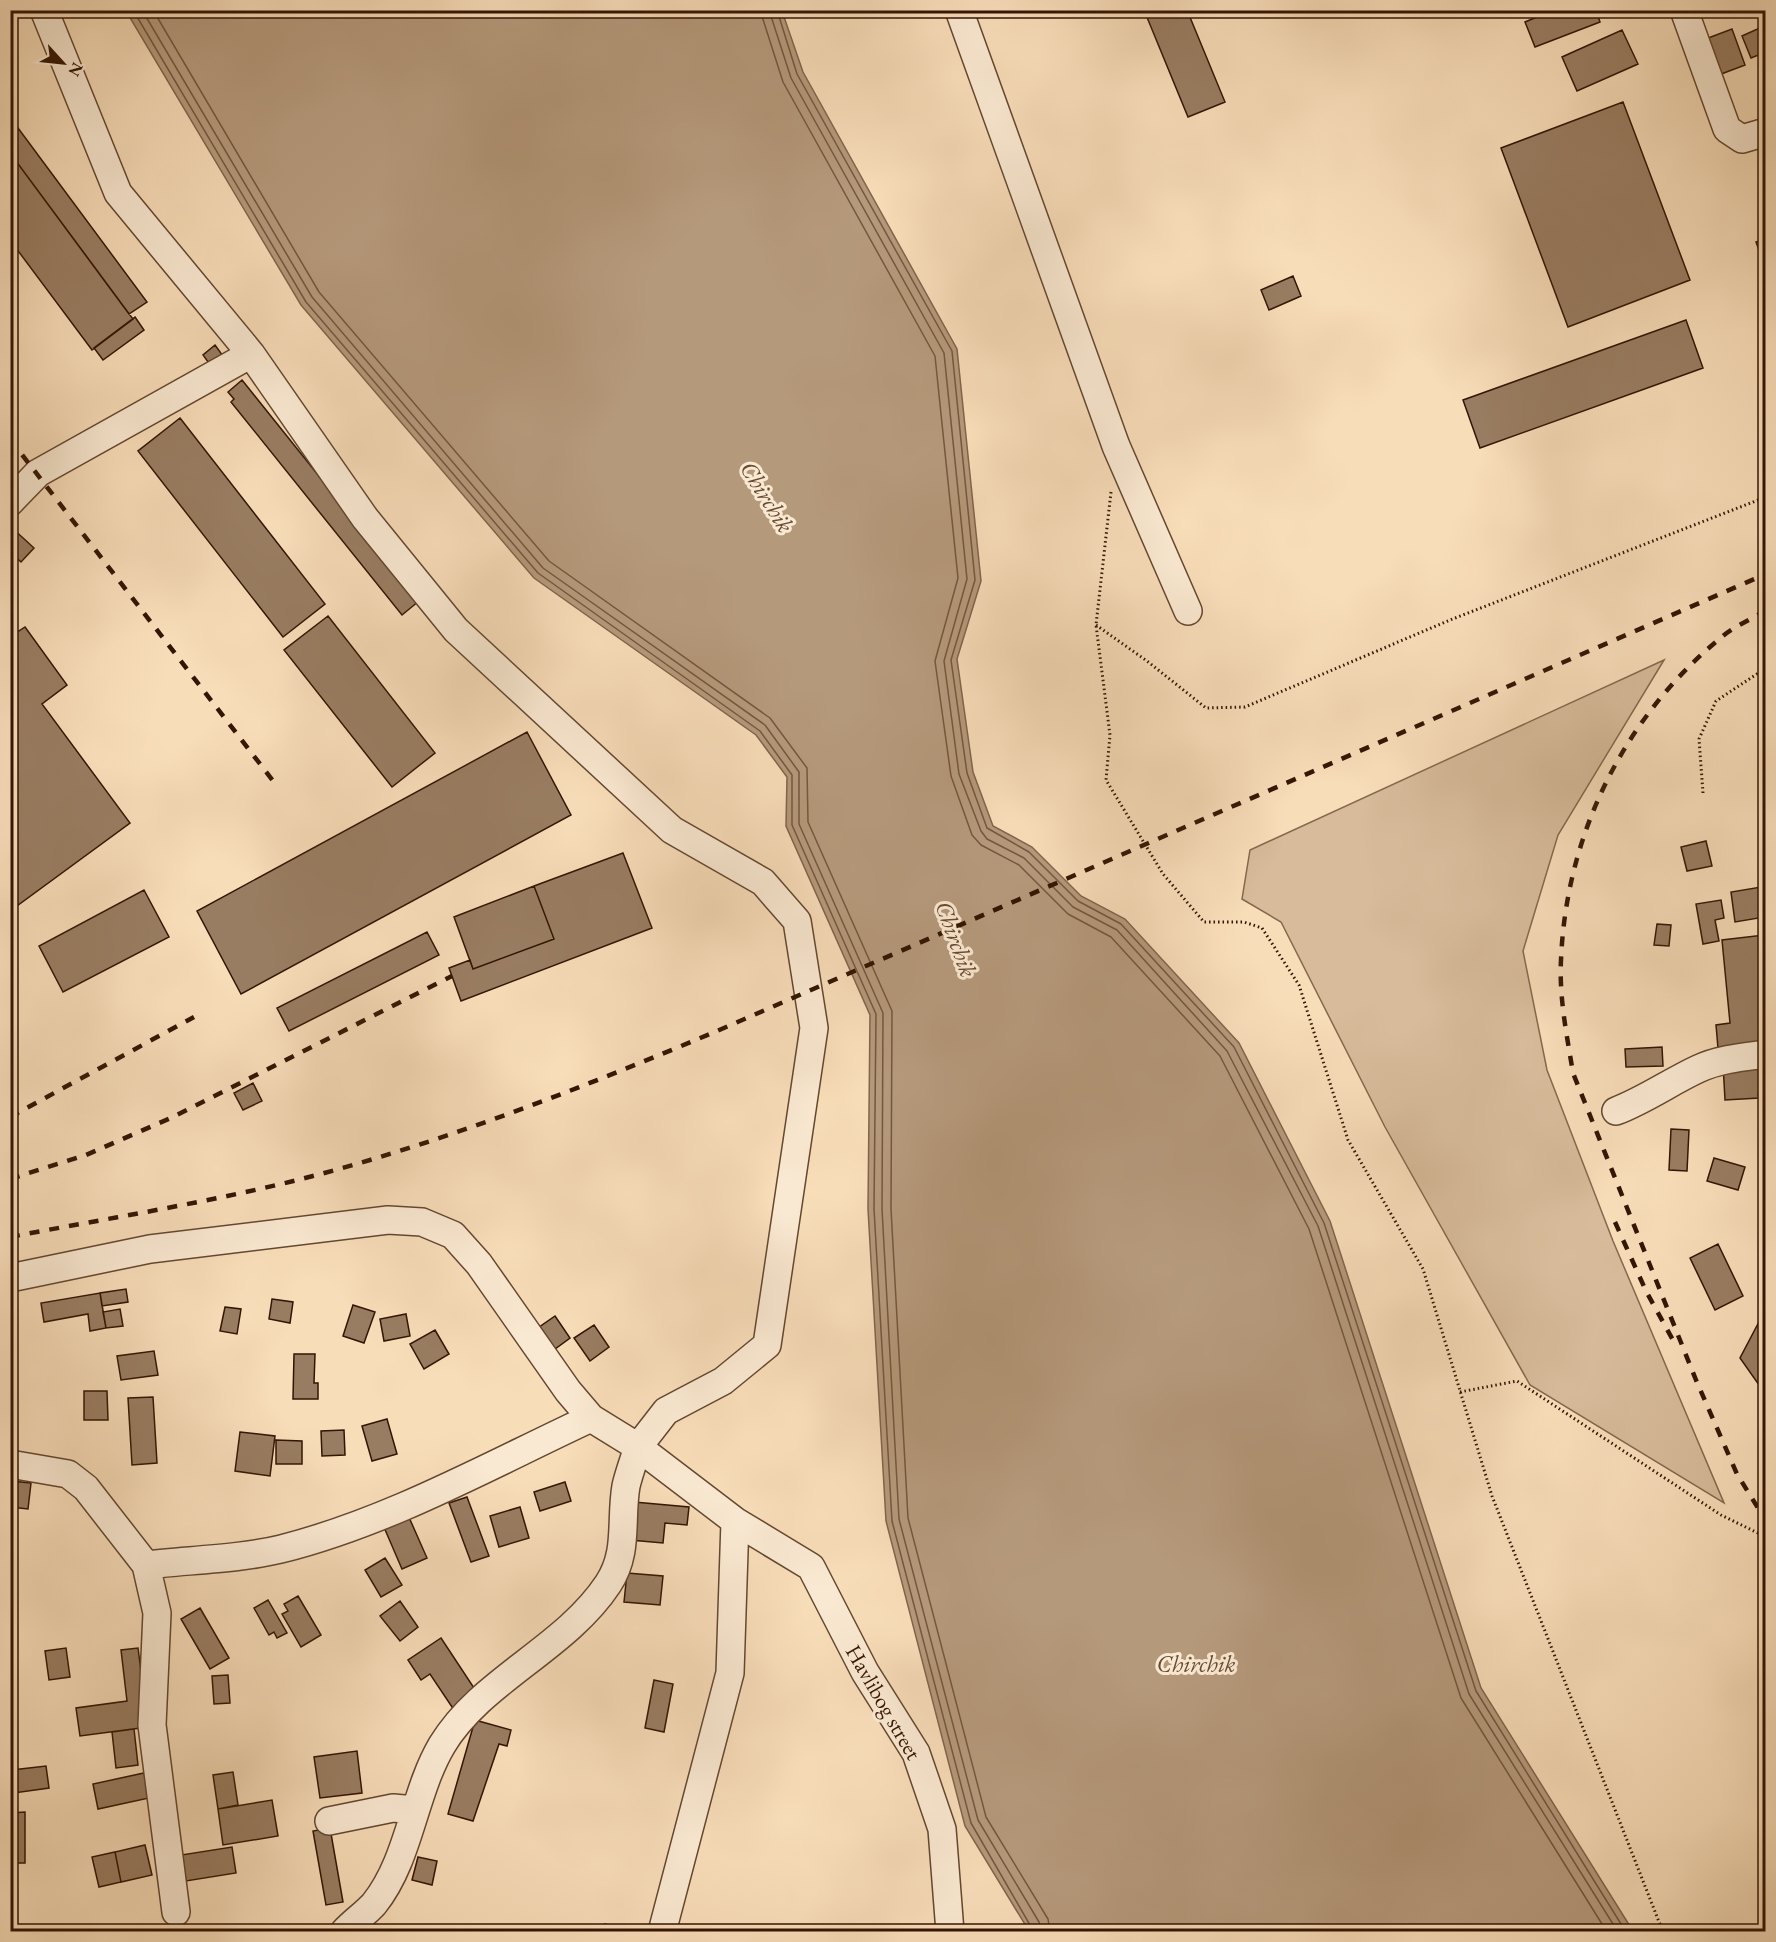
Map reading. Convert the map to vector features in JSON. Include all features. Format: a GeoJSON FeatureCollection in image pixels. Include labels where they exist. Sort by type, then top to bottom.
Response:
{"type":"FeatureCollection","features":[{"type":"Feature","properties":{"kind":"street"},"geometry":{"type":"LineString","coordinates":[[44,10],[118,193],[251,354],[365,518],[456,630],[672,830],[763,882],[797,921],[814,1029],[767,1345],[723,1381],[666,1411],[638,1447],[626,1487],[622,1553],[609,1582],[586,1613],[560,1638],[472,1708],[442,1744],[393,1872],[374,1904],[344,1932]]}},
{"type":"Feature","properties":{"kind":"street"},"geometry":{"type":"LineString","coordinates":[[959,10],[1116,446],[1188,611]]}},
{"type":"Feature","properties":{"kind":"street"},"geometry":{"type":"LineString","coordinates":[[1684,10],[1727,129],[1742,139],[1766,132]]}},
{"type":"Feature","properties":{"kind":"street"},"geometry":{"type":"LineString","coordinates":[[10,502],[38,473],[251,354]]}},
{"type":"Feature","properties":{"kind":"street"},"geometry":{"type":"LineString","coordinates":[[1616,1110],[1644,1100],[1699,1069],[1724,1060],[1766,1053]]}},
{"type":"Feature","properties":{"kind":"street","name":"Hаvlibog street"},"geometry":{"type":"LineString","coordinates":[[10,1278],[150,1249],[388,1220],[422,1222],[453,1235],[479,1264],[568,1391],[591,1419],[638,1447],[735,1521],[811,1567],[865,1672],[916,1753],[942,1829],[950,1932]]}},
{"type":"Feature","properties":{"kind":"street"},"geometry":{"type":"LineString","coordinates":[[146,1565],[278,1550],[335,1534],[400,1507],[591,1419]]}},
{"type":"Feature","properties":{"kind":"street"},"geometry":{"type":"LineString","coordinates":[[10,1464],[68,1474],[86,1488],[146,1565],[157,1613],[152,1725],[176,1912]]}},
{"type":"Feature","properties":{"kind":"street"},"geometry":{"type":"LineString","coordinates":[[662,1932],[730,1673],[735,1521]]}},
{"type":"Feature","properties":{"kind":"street"},"geometry":{"type":"LineString","coordinates":[[329,1821],[393,1808],[415,1810]]}},
{"type":"Feature","properties":{"kind":"path"},"geometry":{"type":"LineString","coordinates":[[1111,491],[1096,625],[1110,735],[1106,780],[1163,874],[1204,922],[1244,922],[1262,928],[1299,985],[1348,1140],[1423,1269],[1491,1496],[1663,1932]]}},
{"type":"Feature","properties":{"kind":"path"},"geometry":{"type":"LineString","coordinates":[[1096,625],[1147,661],[1206,708],[1245,707],[1450,620],[1766,497]]}},
{"type":"Feature","properties":{"kind":"path"},"geometry":{"type":"LineString","coordinates":[[1703,793],[1699,739],[1716,702],[1766,668]]}},
{"type":"Feature","properties":{"kind":"path"},"geometry":{"type":"LineString","coordinates":[[1460,1392],[1517,1381],[1721,1515],[1766,1537]]}},
{"type":"Feature","properties":{"kind":"shaded area"},"geometry":{"type":"Polygon","coordinates":[[[1664,660],[1558,835],[1523,951],[1547,1070],[1613,1241],[1724,1503],[1530,1385],[1385,1127],[1281,922],[1242,899],[1250,850],[1664,660]]]}},
{"type":"Feature","properties":{"kind":"water","name":"Chirchik"},"geometry":{"type":"Polygon","coordinates":[[[126,11],[782,11],[803,72],[957,349],[981,581],[957,659],[973,772],[993,826],[1032,847],[1081,896],[1125,919],[1239,1043],[1330,1221],[1481,1688],[1633,1931],[1029,1931],[965,1826],[886,1521],[868,1209],[870,1015],[786,826],[787,777],[756,735],[534,578],[301,305],[126,11]]]}},
{"type":"Feature","properties":{"kind":"building"},"geometry":{"type":"Polygon","coordinates":[[[1144,10],[1187,10],[1225,102],[1188,117],[1144,10]]]}},
{"type":"Feature","properties":{"kind":"building"},"geometry":{"type":"Polygon","coordinates":[[[1554,10],[1596,10],[1600,22],[1535,47],[1525,22],[1554,10]]]}},
{"type":"Feature","properties":{"kind":"building"},"geometry":{"type":"Polygon","coordinates":[[[1762,27],[1766,36],[1766,52],[1751,58],[1742,36],[1762,27]]]}},
{"type":"Feature","properties":{"kind":"building"},"geometry":{"type":"Polygon","coordinates":[[[1732,29],[1745,65],[1716,76],[1703,40],[1732,29]]]}},
{"type":"Feature","properties":{"kind":"building"},"geometry":{"type":"Polygon","coordinates":[[[1622,30],[1638,64],[1577,91],[1562,57],[1622,30]]]}},
{"type":"Feature","properties":{"kind":"building"},"geometry":{"type":"Polygon","coordinates":[[[1623,102],[1690,280],[1568,327],[1501,148],[1623,102]]]}},
{"type":"Feature","properties":{"kind":"building"},"geometry":{"type":"Polygon","coordinates":[[[18,128],[147,302],[129,314],[10,153],[10,134],[18,128]]]}},
{"type":"Feature","properties":{"kind":"building"},"geometry":{"type":"Polygon","coordinates":[[[10,153],[133,319],[92,350],[10,240],[10,153]]]}},
{"type":"Feature","properties":{"kind":"building"},"geometry":{"type":"Polygon","coordinates":[[[1766,239],[1766,264],[1764,264],[1756,242],[1766,239]]]}},
{"type":"Feature","properties":{"kind":"building"},"geometry":{"type":"Polygon","coordinates":[[[1293,276],[1301,296],[1269,310],[1261,290],[1293,276]]]}},
{"type":"Feature","properties":{"kind":"building"},"geometry":{"type":"Polygon","coordinates":[[[135,317],[144,330],[103,360],[94,348],[135,317]]]}},
{"type":"Feature","properties":{"kind":"building"},"geometry":{"type":"Polygon","coordinates":[[[1686,320],[1703,368],[1480,448],[1463,400],[1686,320]]]}},
{"type":"Feature","properties":{"kind":"building"},"geometry":{"type":"Polygon","coordinates":[[[215,345],[223,356],[211,366],[203,355],[215,345]]]}},
{"type":"Feature","properties":{"kind":"building"},"geometry":{"type":"Polygon","coordinates":[[[242,380],[419,601],[402,615],[231,402],[234,399],[228,392],[242,380]]]}},
{"type":"Feature","properties":{"kind":"building"},"geometry":{"type":"Polygon","coordinates":[[[180,418],[325,604],[283,637],[138,451],[180,418]]]}},
{"type":"Feature","properties":{"kind":"building"},"geometry":{"type":"Polygon","coordinates":[[[10,526],[34,548],[21,562],[10,552],[10,526]]]}},
{"type":"Feature","properties":{"kind":"building"},"geometry":{"type":"Polygon","coordinates":[[[328,616],[435,753],[392,787],[284,650],[328,616]]]}},
{"type":"Feature","properties":{"kind":"building"},"geometry":{"type":"Polygon","coordinates":[[[25,627],[67,685],[42,704],[130,823],[10,911],[10,637],[25,627]]]}},
{"type":"Feature","properties":{"kind":"building"},"geometry":{"type":"Polygon","coordinates":[[[527,732],[571,815],[241,994],[197,911],[527,732]]]}},
{"type":"Feature","properties":{"kind":"building"},"geometry":{"type":"Polygon","coordinates":[[[1706,841],[1712,866],[1687,871],[1681,847],[1706,841]]]}},
{"type":"Feature","properties":{"kind":"building"},"geometry":{"type":"Polygon","coordinates":[[[623,853],[652,928],[461,1001],[449,968],[470,960],[473,969],[554,939],[534,886],[623,853]]]}},
{"type":"Feature","properties":{"kind":"building"},"geometry":{"type":"Polygon","coordinates":[[[534,886],[554,939],[473,969],[454,917],[534,886]]]}},
{"type":"Feature","properties":{"kind":"building"},"geometry":{"type":"Polygon","coordinates":[[[1761,887],[1765,917],[1735,922],[1731,892],[1761,887]]]}},
{"type":"Feature","properties":{"kind":"building"},"geometry":{"type":"Polygon","coordinates":[[[144,890],[169,937],[63,992],[39,946],[144,890]]]}},
{"type":"Feature","properties":{"kind":"building"},"geometry":{"type":"Polygon","coordinates":[[[1721,900],[1724,918],[1715,920],[1719,941],[1703,944],[1696,904],[1721,900]]]}},
{"type":"Feature","properties":{"kind":"building"},"geometry":{"type":"Polygon","coordinates":[[[1657,924],[1671,925],[1669,946],[1654,945],[1657,924]]]}},
{"type":"Feature","properties":{"kind":"building"},"geometry":{"type":"Polygon","coordinates":[[[427,932],[439,955],[289,1031],[277,1008],[427,932]]]}},
{"type":"Feature","properties":{"kind":"building"},"geometry":{"type":"Polygon","coordinates":[[[1764,935],[1766,1003],[1759,1004],[1762,1026],[1766,1025],[1766,1043],[1718,1048],[1716,1025],[1730,1023],[1722,940],[1764,935]]]}},
{"type":"Feature","properties":{"kind":"building"},"geometry":{"type":"Polygon","coordinates":[[[1662,1047],[1663,1066],[1626,1067],[1625,1049],[1662,1047]]]}},
{"type":"Feature","properties":{"kind":"building"},"geometry":{"type":"Polygon","coordinates":[[[1766,1062],[1766,1093],[1758,1094],[1759,1098],[1725,1100],[1723,1064],[1766,1062]]]}},
{"type":"Feature","properties":{"kind":"building"},"geometry":{"type":"Polygon","coordinates":[[[253,1083],[262,1101],[243,1110],[234,1093],[253,1083]]]}},
{"type":"Feature","properties":{"kind":"building"},"geometry":{"type":"Polygon","coordinates":[[[1671,1129],[1689,1130],[1687,1171],[1669,1170],[1671,1129]]]}},
{"type":"Feature","properties":{"kind":"building"},"geometry":{"type":"Polygon","coordinates":[[[1714,1158],[1745,1167],[1738,1190],[1707,1181],[1714,1158]]]}},
{"type":"Feature","properties":{"kind":"building"},"geometry":{"type":"Polygon","coordinates":[[[1718,1244],[1743,1296],[1715,1310],[1690,1258],[1718,1244]]]}},
{"type":"Feature","properties":{"kind":"building"},"geometry":{"type":"Polygon","coordinates":[[[126,1289],[128,1302],[102,1306],[100,1293],[126,1289]]]}},
{"type":"Feature","properties":{"kind":"building"},"geometry":{"type":"Polygon","coordinates":[[[100,1293],[106,1328],[90,1331],[88,1314],[44,1322],[41,1303],[100,1293]]]}},
{"type":"Feature","properties":{"kind":"building"},"geometry":{"type":"Polygon","coordinates":[[[272,1299],[293,1302],[290,1323],[269,1319],[272,1299]]]}},
{"type":"Feature","properties":{"kind":"building"},"geometry":{"type":"Polygon","coordinates":[[[353,1305],[375,1312],[364,1343],[343,1336],[353,1305]]]}},
{"type":"Feature","properties":{"kind":"building"},"geometry":{"type":"Polygon","coordinates":[[[225,1307],[241,1309],[237,1334],[220,1331],[225,1307]]]}},
{"type":"Feature","properties":{"kind":"building"},"geometry":{"type":"Polygon","coordinates":[[[120,1309],[123,1326],[106,1328],[103,1312],[120,1309]]]}},
{"type":"Feature","properties":{"kind":"building"},"geometry":{"type":"Polygon","coordinates":[[[406,1314],[410,1336],[384,1341],[380,1319],[406,1314]]]}},
{"type":"Feature","properties":{"kind":"building"},"geometry":{"type":"Polygon","coordinates":[[[555,1316],[570,1338],[551,1352],[535,1330],[555,1316]]]}},
{"type":"Feature","properties":{"kind":"building"},"geometry":{"type":"Polygon","coordinates":[[[1766,1316],[1766,1395],[1740,1358],[1761,1318],[1766,1316]]]}},
{"type":"Feature","properties":{"kind":"building"},"geometry":{"type":"Polygon","coordinates":[[[594,1325],[609,1347],[590,1361],[574,1338],[594,1325]]]}},
{"type":"Feature","properties":{"kind":"building"},"geometry":{"type":"Polygon","coordinates":[[[435,1330],[449,1354],[424,1369],[410,1344],[435,1330]]]}},
{"type":"Feature","properties":{"kind":"building"},"geometry":{"type":"Polygon","coordinates":[[[154,1351],[158,1375],[121,1380],[117,1356],[154,1351]]]}},
{"type":"Feature","properties":{"kind":"building"},"geometry":{"type":"Polygon","coordinates":[[[294,1354],[315,1354],[314,1383],[318,1383],[318,1399],[293,1399],[294,1354]]]}},
{"type":"Feature","properties":{"kind":"building"},"geometry":{"type":"Polygon","coordinates":[[[84,1391],[107,1391],[108,1420],[84,1420],[84,1391]]]}},
{"type":"Feature","properties":{"kind":"building"},"geometry":{"type":"Polygon","coordinates":[[[153,1397],[157,1463],[132,1465],[128,1398],[153,1397]]]}},
{"type":"Feature","properties":{"kind":"building"},"geometry":{"type":"Polygon","coordinates":[[[387,1419],[397,1454],[372,1461],[362,1426],[387,1419]]]}},
{"type":"Feature","properties":{"kind":"building"},"geometry":{"type":"Polygon","coordinates":[[[344,1430],[345,1455],[322,1456],[321,1431],[344,1430]]]}},
{"type":"Feature","properties":{"kind":"building"},"geometry":{"type":"Polygon","coordinates":[[[240,1432],[275,1436],[270,1476],[235,1471],[240,1432]]]}},
{"type":"Feature","properties":{"kind":"building"},"geometry":{"type":"Polygon","coordinates":[[[276,1440],[302,1441],[302,1464],[276,1464],[276,1440]]]}},
{"type":"Feature","properties":{"kind":"building"},"geometry":{"type":"Polygon","coordinates":[[[11,1481],[31,1483],[28,1509],[10,1507],[11,1481]]]}},
{"type":"Feature","properties":{"kind":"building"},"geometry":{"type":"Polygon","coordinates":[[[565,1482],[571,1501],[540,1511],[534,1492],[565,1482]]]}},
{"type":"Feature","properties":{"kind":"building"},"geometry":{"type":"Polygon","coordinates":[[[467,1497],[489,1556],[471,1562],[449,1503],[467,1497]]]}},
{"type":"Feature","properties":{"kind":"building"},"geometry":{"type":"Polygon","coordinates":[[[634,1502],[689,1507],[687,1525],[665,1523],[663,1543],[630,1540],[634,1502]]]}},
{"type":"Feature","properties":{"kind":"building"},"geometry":{"type":"Polygon","coordinates":[[[520,1507],[529,1538],[499,1547],[490,1516],[520,1507]]]}},
{"type":"Feature","properties":{"kind":"building"},"geometry":{"type":"Polygon","coordinates":[[[408,1515],[427,1558],[402,1569],[383,1525],[408,1515]]]}},
{"type":"Feature","properties":{"kind":"building"},"geometry":{"type":"Polygon","coordinates":[[[385,1558],[402,1585],[381,1597],[365,1570],[385,1558]]]}},
{"type":"Feature","properties":{"kind":"building"},"geometry":{"type":"Polygon","coordinates":[[[627,1573],[663,1576],[660,1605],[624,1602],[627,1573]]]}},
{"type":"Feature","properties":{"kind":"building"},"geometry":{"type":"Polygon","coordinates":[[[298,1596],[321,1635],[301,1647],[282,1614],[288,1611],[284,1604],[298,1596]]]}},
{"type":"Feature","properties":{"kind":"building"},"geometry":{"type":"Polygon","coordinates":[[[268,1600],[287,1633],[277,1638],[274,1632],[269,1635],[254,1608],[268,1600]]]}},
{"type":"Feature","properties":{"kind":"building"},"geometry":{"type":"Polygon","coordinates":[[[400,1601],[418,1627],[400,1641],[380,1616],[400,1601]]]}},
{"type":"Feature","properties":{"kind":"building"},"geometry":{"type":"Polygon","coordinates":[[[200,1608],[229,1658],[210,1669],[181,1619],[200,1608]]]}},
{"type":"Feature","properties":{"kind":"building"},"geometry":{"type":"Polygon","coordinates":[[[441,1638],[478,1694],[454,1710],[430,1674],[421,1680],[408,1660],[441,1638]]]}},
{"type":"Feature","properties":{"kind":"building"},"geometry":{"type":"Polygon","coordinates":[[[66,1648],[70,1677],[49,1680],[45,1651],[66,1648]]]}},
{"type":"Feature","properties":{"kind":"building"},"geometry":{"type":"Polygon","coordinates":[[[138,1648],[148,1727],[80,1736],[76,1708],[127,1701],[121,1650],[138,1648]]]}},
{"type":"Feature","properties":{"kind":"building"},"geometry":{"type":"Polygon","coordinates":[[[228,1675],[230,1703],[214,1704],[212,1676],[228,1675]]]}},
{"type":"Feature","properties":{"kind":"building"},"geometry":{"type":"Polygon","coordinates":[[[654,1680],[673,1684],[664,1732],[645,1728],[654,1680]]]}},
{"type":"Feature","properties":{"kind":"building"},"geometry":{"type":"Polygon","coordinates":[[[475,1720],[511,1730],[507,1746],[499,1744],[473,1821],[448,1814],[475,1720]]]}},
{"type":"Feature","properties":{"kind":"building"},"geometry":{"type":"Polygon","coordinates":[[[134,1729],[138,1765],[116,1768],[112,1732],[134,1729]]]}},
{"type":"Feature","properties":{"kind":"building"},"geometry":{"type":"Polygon","coordinates":[[[357,1751],[362,1793],[320,1798],[314,1757],[357,1751]]]}},
{"type":"Feature","properties":{"kind":"building"},"geometry":{"type":"Polygon","coordinates":[[[46,1766],[49,1788],[14,1793],[12,1770],[46,1766]]]}},
{"type":"Feature","properties":{"kind":"building"},"geometry":{"type":"Polygon","coordinates":[[[233,1772],[238,1805],[218,1809],[213,1775],[233,1772]]]}},
{"type":"Feature","properties":{"kind":"building"},"geometry":{"type":"Polygon","coordinates":[[[144,1773],[149,1798],[98,1809],[93,1784],[144,1773]]]}},
{"type":"Feature","properties":{"kind":"building"},"geometry":{"type":"Polygon","coordinates":[[[272,1800],[278,1836],[223,1845],[218,1809],[272,1800]]]}},
{"type":"Feature","properties":{"kind":"building"},"geometry":{"type":"Polygon","coordinates":[[[25,1812],[25,1863],[10,1863],[10,1813],[25,1812]]]}},
{"type":"Feature","properties":{"kind":"building"},"geometry":{"type":"Polygon","coordinates":[[[330,1828],[343,1902],[326,1905],[313,1831],[330,1828]]]}},
{"type":"Feature","properties":{"kind":"building"},"geometry":{"type":"Polygon","coordinates":[[[145,1845],[152,1875],[121,1882],[115,1852],[145,1845]]]}},
{"type":"Feature","properties":{"kind":"building"},"geometry":{"type":"Polygon","coordinates":[[[232,1847],[236,1873],[186,1881],[181,1855],[232,1847]]]}},
{"type":"Feature","properties":{"kind":"building"},"geometry":{"type":"Polygon","coordinates":[[[115,1852],[121,1882],[99,1887],[92,1857],[115,1852]]]}},
{"type":"Feature","properties":{"kind":"building"},"geometry":{"type":"Polygon","coordinates":[[[418,1857],[437,1861],[432,1885],[412,1880],[418,1857]]]}},
{"type":"Feature","properties":{"kind":"building"},"geometry":{"type":"Polygon","coordinates":[[[605,1924],[626,1930],[626,1932],[603,1932],[605,1924]]]}},
{"type":"Feature","properties":{"kind":"building"},"geometry":{"type":"Polygon","coordinates":[[[243,1928],[244,1932],[223,1932],[223,1931],[243,1928]]]}},
{"type":"Feature","properties":{"kind":"railway"},"geometry":{"type":"LineString","coordinates":[[10,439],[277,786]]}},
{"type":"Feature","properties":{"kind":"railway"},"geometry":{"type":"LineString","coordinates":[[10,1237],[299,1180],[434,1140],[527,1107],[710,1034],[1766,574]]}},
{"type":"Feature","properties":{"kind":"railway"},"geometry":{"type":"LineString","coordinates":[[1766,610],[1728,632],[1688,668],[1657,703],[1630,741],[1607,781],[1588,824],[1574,868],[1565,913],[1561,960],[1564,1017],[1573,1073],[1696,1380],[1737,1474],[1766,1521]]}},
{"type":"Feature","properties":{"kind":"railway"},"geometry":{"type":"LineString","coordinates":[[10,1179],[86,1155],[173,1117],[452,976]]}},
{"type":"Feature","properties":{"kind":"railway"},"geometry":{"type":"LineString","coordinates":[[10,1117],[194,1017]]}},
{"type":"Feature","properties":{"kind":"railway"},"geometry":{"type":"LineString","coordinates":[[1615,1222],[1646,1291],[1674,1342]]}}]}
